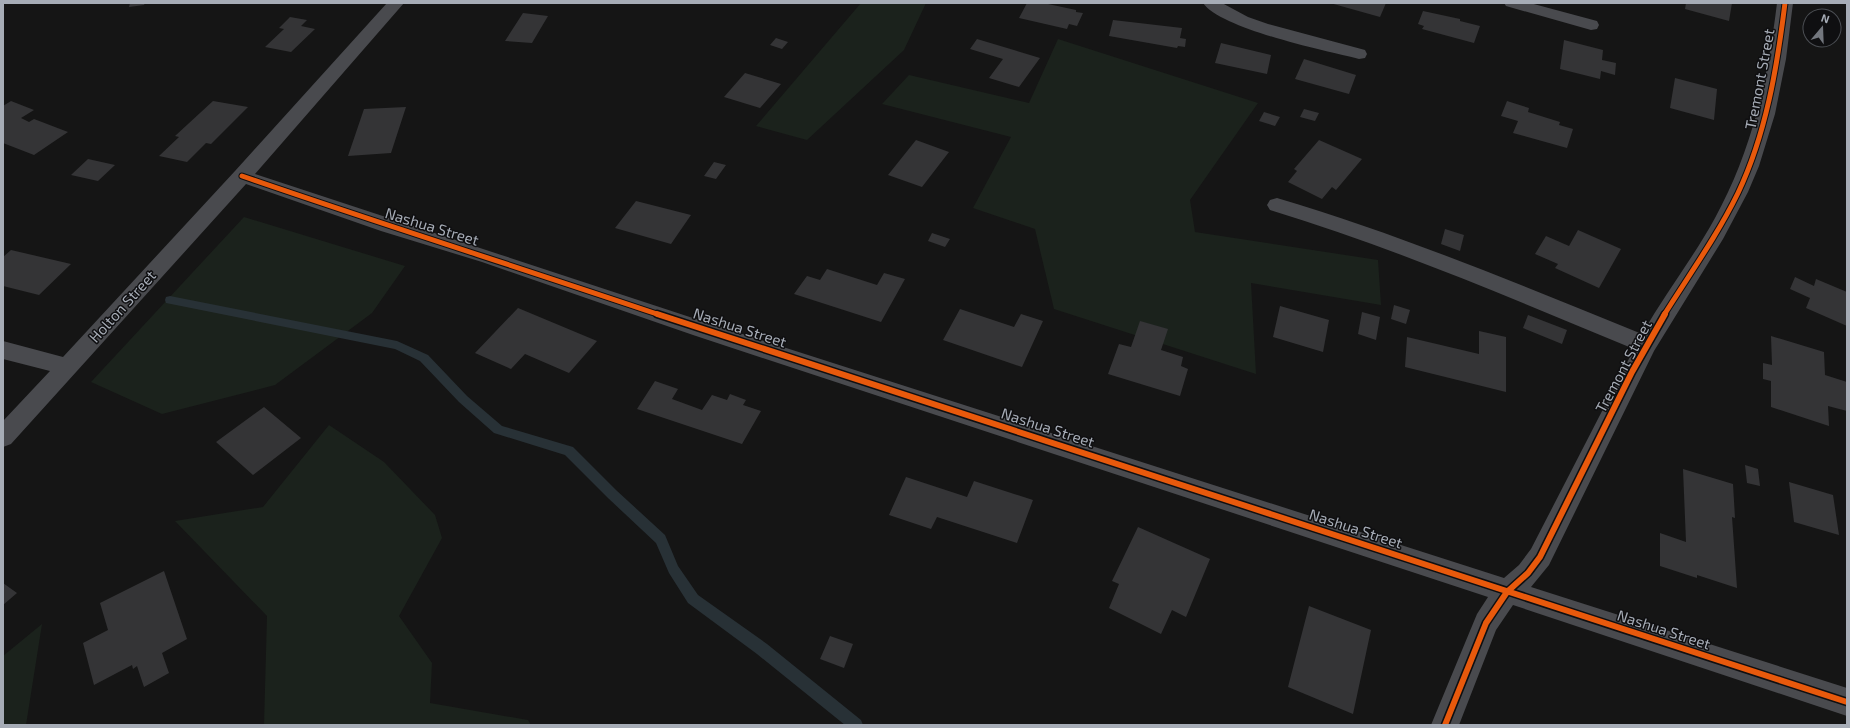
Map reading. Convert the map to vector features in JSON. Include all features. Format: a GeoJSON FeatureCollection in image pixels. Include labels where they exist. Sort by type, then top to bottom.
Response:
{"type":"FeatureCollection","features":[{"type":"Feature","properties":{"kind":"street"},"geometry":{"type":"LineString","coordinates":[[242,176],[396,3]]}},
{"type":"Feature","properties":{"kind":"street"},"geometry":{"type":"LineString","coordinates":[[1211,3],[1228,15],[1265,28],[1359,54]]}},
{"type":"Feature","properties":{"kind":"street"},"geometry":{"type":"LineString","coordinates":[[1512,3],[1591,25]]}},
{"type":"Feature","properties":{"kind":"street","name":"Tremont Street"},"geometry":{"type":"LineString","coordinates":[[1445,725],[1486,623],[1508,592],[1528,573],[1540,557],[1647,345],[1726,217],[1755,152],[1769,109],[1781,41],[1785,3]]}},
{"type":"Feature","properties":{"kind":"street","name":"Holton Street"},"geometry":{"type":"LineString","coordinates":[[3,437],[242,176]]}},
{"type":"Feature","properties":{"kind":"street","name":"Nashua Street"},"geometry":{"type":"LineString","coordinates":[[242,176],[358,216],[489,257],[701,329],[1130,467],[1847,702]]}},
{"type":"Feature","properties":{"kind":"street"},"geometry":{"type":"LineString","coordinates":[[1277,205],[1356,230],[1418,252],[1647,345]]}},
{"type":"Feature","properties":{"kind":"street"},"geometry":{"type":"LineString","coordinates":[[3,350],[67,367]]}},
{"type":"Feature","properties":{"kind":"shaded area"},"geometry":{"type":"Polygon","coordinates":[[[861,3],[926,3],[904,50],[807,140],[756,126],[861,3]]]}},
{"type":"Feature","properties":{"kind":"shaded area"},"geometry":{"type":"Polygon","coordinates":[[[1058,39],[1258,103],[1190,200],[1195,232],[1378,260],[1381,305],[1251,283],[1256,374],[1054,309],[1035,229],[973,208],[1011,137],[882,104],[909,75],[1029,103],[1058,39]]]}},
{"type":"Feature","properties":{"kind":"shaded area"},"geometry":{"type":"Polygon","coordinates":[[[244,217],[405,266],[372,313],[275,385],[162,414],[91,382],[244,217]]]}},
{"type":"Feature","properties":{"kind":"shaded area"},"geometry":{"type":"Polygon","coordinates":[[[329,425],[384,462],[435,515],[442,538],[399,616],[432,663],[430,703],[528,720],[531,725],[264,725],[267,616],[175,521],[263,507],[329,425]]]}},
{"type":"Feature","properties":{"kind":"shaded area"},"geometry":{"type":"Polygon","coordinates":[[[42,624],[26,725],[3,725],[3,656],[42,624]]]}},
{"type":"Feature","properties":{"kind":"building"},"geometry":{"type":"Polygon","coordinates":[[[130,3],[145,3],[144,5],[129,7],[130,3]]]}},
{"type":"Feature","properties":{"kind":"building"},"geometry":{"type":"Polygon","coordinates":[[[1027,3],[1048,4],[1083,13],[1077,26],[1069,24],[1067,29],[1019,18],[1027,3]]]}},
{"type":"Feature","properties":{"kind":"building"},"geometry":{"type":"Polygon","coordinates":[[[1330,3],[1386,3],[1380,17],[1330,3]]]}},
{"type":"Feature","properties":{"kind":"building"},"geometry":{"type":"Polygon","coordinates":[[[1686,3],[1732,3],[1729,21],[1685,9],[1686,3]]]}},
{"type":"Feature","properties":{"kind":"building"},"geometry":{"type":"Polygon","coordinates":[[[1423,11],[1460,19],[1460,21],[1480,26],[1474,43],[1422,29],[1424,26],[1418,24],[1423,11]]]}},
{"type":"Feature","properties":{"kind":"building"},"geometry":{"type":"Polygon","coordinates":[[[523,13],[548,16],[532,43],[505,41],[523,13]]]}},
{"type":"Feature","properties":{"kind":"building"},"geometry":{"type":"Polygon","coordinates":[[[290,17],[307,20],[301,26],[315,29],[291,52],[265,47],[284,29],[279,28],[290,17]]]}},
{"type":"Feature","properties":{"kind":"building"},"geometry":{"type":"Polygon","coordinates":[[[1113,20],[1182,28],[1180,38],[1186,39],[1185,47],[1178,46],[1177,48],[1109,36],[1113,20]]]}},
{"type":"Feature","properties":{"kind":"building"},"geometry":{"type":"Polygon","coordinates":[[[776,38],[788,42],[782,49],[770,45],[776,38]]]}},
{"type":"Feature","properties":{"kind":"building"},"geometry":{"type":"Polygon","coordinates":[[[977,39],[1040,58],[1019,87],[989,78],[1003,59],[970,49],[977,39]]]}},
{"type":"Feature","properties":{"kind":"building"},"geometry":{"type":"Polygon","coordinates":[[[1564,40],[1603,50],[1602,60],[1616,63],[1615,75],[1601,71],[1600,79],[1560,69],[1564,40]]]}},
{"type":"Feature","properties":{"kind":"building"},"geometry":{"type":"Polygon","coordinates":[[[1221,43],[1271,55],[1267,74],[1215,63],[1221,43]]]}},
{"type":"Feature","properties":{"kind":"building"},"geometry":{"type":"Polygon","coordinates":[[[1304,59],[1356,75],[1349,94],[1295,79],[1304,59]]]}},
{"type":"Feature","properties":{"kind":"building"},"geometry":{"type":"Polygon","coordinates":[[[745,73],[781,84],[760,108],[724,97],[745,73]]]}},
{"type":"Feature","properties":{"kind":"building"},"geometry":{"type":"Polygon","coordinates":[[[1675,78],[1717,89],[1714,120],[1670,108],[1675,78]]]}},
{"type":"Feature","properties":{"kind":"building"},"geometry":{"type":"Polygon","coordinates":[[[11,101],[34,110],[21,118],[29,122],[34,119],[68,132],[34,155],[3,143],[3,106],[11,101]]]}},
{"type":"Feature","properties":{"kind":"building"},"geometry":{"type":"Polygon","coordinates":[[[213,101],[248,107],[211,144],[206,143],[187,162],[159,156],[179,137],[175,136],[213,101]]]}},
{"type":"Feature","properties":{"kind":"building"},"geometry":{"type":"Polygon","coordinates":[[[1507,101],[1529,108],[1528,112],[1560,122],[1559,125],[1573,129],[1567,148],[1513,133],[1518,121],[1501,116],[1507,101]]]}},
{"type":"Feature","properties":{"kind":"building"},"geometry":{"type":"Polygon","coordinates":[[[406,107],[391,153],[348,156],[364,109],[406,107]]]}},
{"type":"Feature","properties":{"kind":"building"},"geometry":{"type":"Polygon","coordinates":[[[1304,109],[1319,113],[1315,121],[1300,117],[1304,109]]]}},
{"type":"Feature","properties":{"kind":"building"},"geometry":{"type":"Polygon","coordinates":[[[1264,112],[1280,117],[1275,126],[1259,121],[1264,112]]]}},
{"type":"Feature","properties":{"kind":"building"},"geometry":{"type":"Polygon","coordinates":[[[916,140],[949,152],[922,187],[888,175],[916,140]]]}},
{"type":"Feature","properties":{"kind":"building"},"geometry":{"type":"Polygon","coordinates":[[[1319,140],[1362,159],[1336,190],[1332,187],[1322,199],[1288,182],[1297,171],[1294,169],[1319,140]]]}},
{"type":"Feature","properties":{"kind":"building"},"geometry":{"type":"Polygon","coordinates":[[[88,159],[115,165],[98,181],[71,175],[88,159]]]}},
{"type":"Feature","properties":{"kind":"building"},"geometry":{"type":"Polygon","coordinates":[[[714,162],[726,165],[716,179],[704,176],[714,162]]]}},
{"type":"Feature","properties":{"kind":"building"},"geometry":{"type":"Polygon","coordinates":[[[636,201],[691,215],[671,244],[615,228],[636,201]]]}},
{"type":"Feature","properties":{"kind":"building"},"geometry":{"type":"Polygon","coordinates":[[[1445,229],[1464,235],[1460,251],[1441,244],[1445,229]]]}},
{"type":"Feature","properties":{"kind":"building"},"geometry":{"type":"Polygon","coordinates":[[[1578,230],[1621,249],[1599,288],[1555,268],[1558,264],[1535,254],[1546,236],[1569,246],[1578,230]]]}},
{"type":"Feature","properties":{"kind":"building"},"geometry":{"type":"Polygon","coordinates":[[[932,233],[950,239],[945,247],[928,241],[932,233]]]}},
{"type":"Feature","properties":{"kind":"building"},"geometry":{"type":"Polygon","coordinates":[[[11,250],[71,264],[39,295],[3,286],[3,257],[11,250]]]}},
{"type":"Feature","properties":{"kind":"building"},"geometry":{"type":"Polygon","coordinates":[[[827,269],[877,285],[884,273],[905,279],[881,322],[794,294],[807,276],[820,280],[827,269]]]}},
{"type":"Feature","properties":{"kind":"building"},"geometry":{"type":"Polygon","coordinates":[[[1795,277],[1814,286],[1816,279],[1847,292],[1847,326],[1806,308],[1810,298],[1790,289],[1795,277]]]}},
{"type":"Feature","properties":{"kind":"building"},"geometry":{"type":"Polygon","coordinates":[[[1394,305],[1410,310],[1406,324],[1391,319],[1394,305]]]}},
{"type":"Feature","properties":{"kind":"building"},"geometry":{"type":"Polygon","coordinates":[[[1280,306],[1329,320],[1323,352],[1273,337],[1280,306]]]}},
{"type":"Feature","properties":{"kind":"building"},"geometry":{"type":"Polygon","coordinates":[[[518,308],[597,341],[569,373],[525,354],[511,369],[475,353],[518,308]]]}},
{"type":"Feature","properties":{"kind":"building"},"geometry":{"type":"Polygon","coordinates":[[[960,309],[1014,327],[1021,314],[1043,321],[1022,367],[943,340],[960,309]]]}},
{"type":"Feature","properties":{"kind":"building"},"geometry":{"type":"Polygon","coordinates":[[[1362,312],[1380,317],[1376,340],[1358,334],[1362,312]]]}},
{"type":"Feature","properties":{"kind":"building"},"geometry":{"type":"Polygon","coordinates":[[[1528,315],[1567,330],[1562,344],[1523,328],[1528,315]]]}},
{"type":"Feature","properties":{"kind":"building"},"geometry":{"type":"Polygon","coordinates":[[[1140,321],[1168,329],[1161,350],[1183,357],[1181,366],[1188,369],[1180,396],[1108,374],[1119,344],[1131,347],[1140,321]]]}},
{"type":"Feature","properties":{"kind":"building"},"geometry":{"type":"Polygon","coordinates":[[[1479,331],[1506,337],[1506,392],[1405,367],[1407,337],[1479,354],[1479,331]]]}},
{"type":"Feature","properties":{"kind":"building"},"geometry":{"type":"Polygon","coordinates":[[[1771,336],[1824,352],[1825,375],[1847,382],[1847,411],[1828,406],[1829,426],[1771,407],[1771,381],[1763,379],[1763,363],[1772,365],[1771,336]]]}},
{"type":"Feature","properties":{"kind":"building"},"geometry":{"type":"Polygon","coordinates":[[[655,381],[678,389],[672,399],[702,410],[712,395],[727,400],[730,394],[746,400],[743,405],[761,411],[742,444],[637,409],[655,381]]]}},
{"type":"Feature","properties":{"kind":"building"},"geometry":{"type":"Polygon","coordinates":[[[264,407],[301,438],[253,475],[216,442],[264,407]]]}},
{"type":"Feature","properties":{"kind":"building"},"geometry":{"type":"Polygon","coordinates":[[[1745,465],[1758,469],[1760,486],[1747,483],[1745,465]]]}},
{"type":"Feature","properties":{"kind":"building"},"geometry":{"type":"Polygon","coordinates":[[[1683,469],[1733,484],[1735,518],[1732,517],[1737,588],[1697,575],[1697,578],[1660,566],[1660,533],[1686,542],[1683,469]]]}},
{"type":"Feature","properties":{"kind":"building"},"geometry":{"type":"Polygon","coordinates":[[[906,477],[967,497],[974,481],[1033,500],[1017,543],[937,517],[931,529],[889,515],[906,477]]]}},
{"type":"Feature","properties":{"kind":"building"},"geometry":{"type":"Polygon","coordinates":[[[1789,482],[1833,495],[1839,535],[1794,522],[1789,482]]]}},
{"type":"Feature","properties":{"kind":"building"},"geometry":{"type":"Polygon","coordinates":[[[1138,527],[1210,559],[1186,617],[1172,610],[1161,634],[1109,608],[1119,584],[1112,581],[1138,527]]]}},
{"type":"Feature","properties":{"kind":"building"},"geometry":{"type":"Polygon","coordinates":[[[164,571],[187,639],[162,653],[169,673],[144,687],[137,666],[133,669],[132,665],[94,685],[83,643],[108,630],[100,603],[164,571]]]}},
{"type":"Feature","properties":{"kind":"building"},"geometry":{"type":"Polygon","coordinates":[[[3,583],[17,593],[3,605],[3,583]]]}},
{"type":"Feature","properties":{"kind":"building"},"geometry":{"type":"Polygon","coordinates":[[[1309,606],[1371,630],[1353,714],[1288,687],[1309,606]]]}},
{"type":"Feature","properties":{"kind":"building"},"geometry":{"type":"Polygon","coordinates":[[[830,636],[853,644],[844,668],[820,659],[830,636]]]}},
{"type":"Feature","properties":{"kind":"waterway"},"geometry":{"type":"LineString","coordinates":[[170,300],[397,345],[424,358],[463,399],[498,430],[569,451],[612,494],[661,539],[673,569],[693,599],[762,649],[856,725]]}},
{"type":"Feature","properties":{"kind":"cycle path"},"geometry":{"type":"LineString","coordinates":[[1445,725],[1486,623],[1507,592],[1528,573],[1540,557],[1646,346],[1716,234],[1738,192],[1759,140],[1773,87],[1785,3]]}},
{"type":"Feature","properties":{"kind":"cycle path"},"geometry":{"type":"LineString","coordinates":[[242,176],[388,226],[489,257],[701,329],[1847,702]]}}]}
